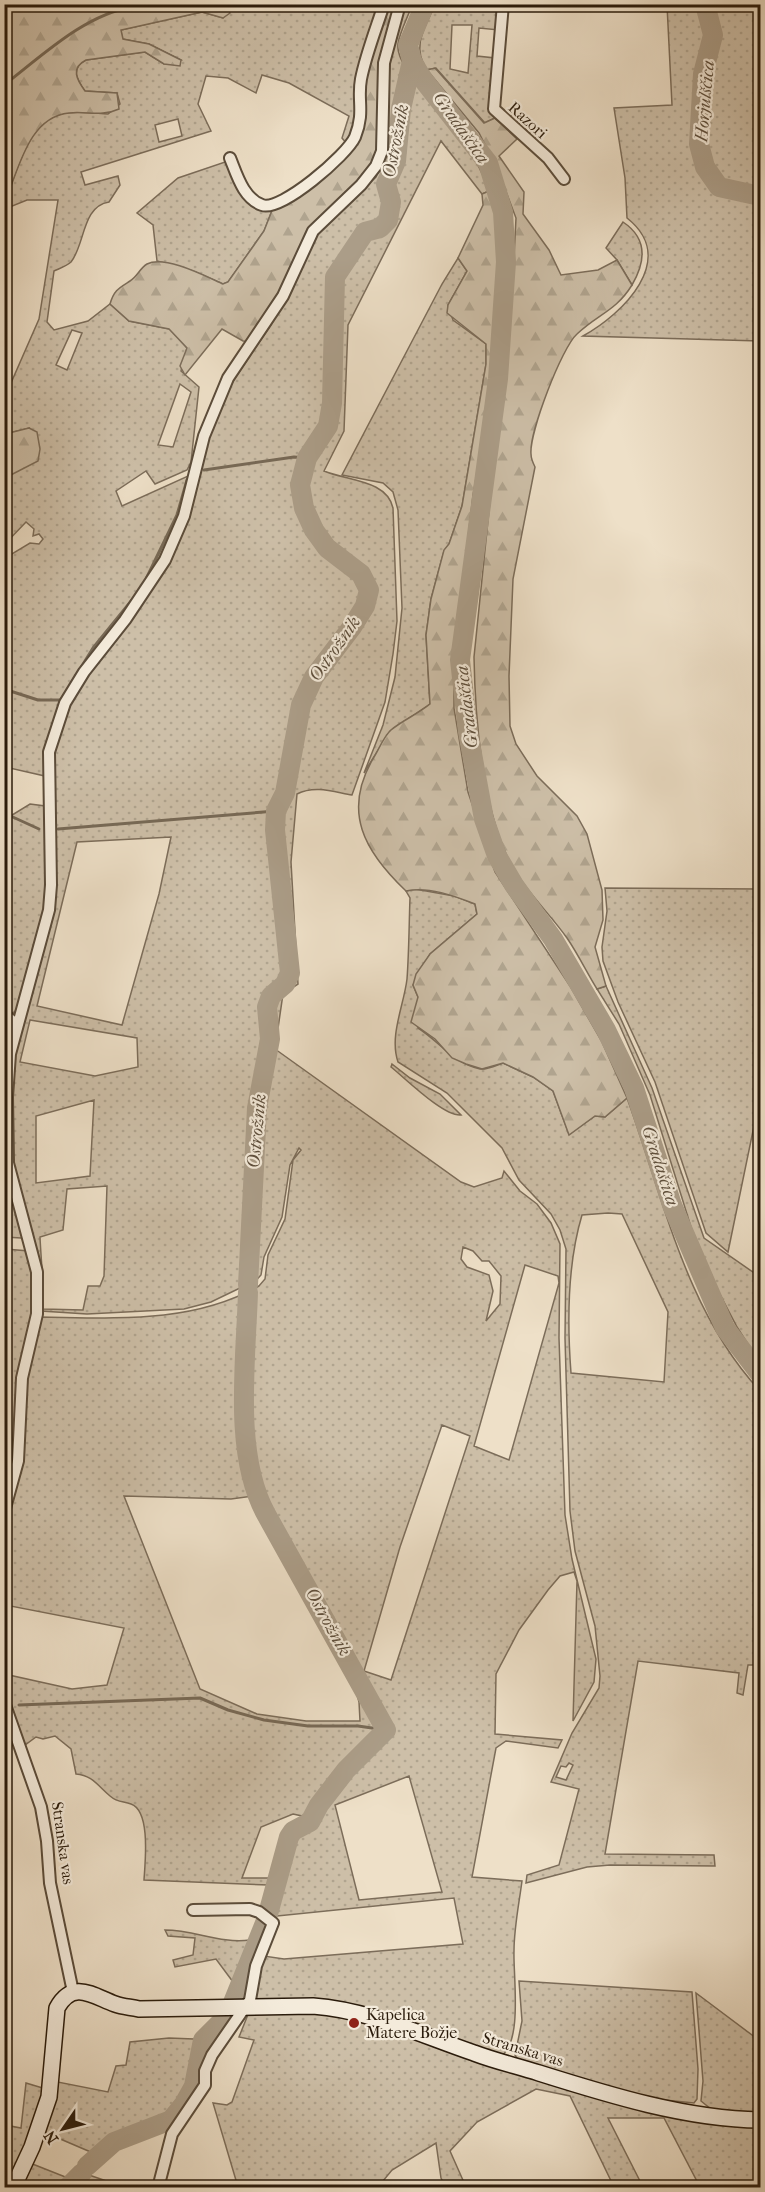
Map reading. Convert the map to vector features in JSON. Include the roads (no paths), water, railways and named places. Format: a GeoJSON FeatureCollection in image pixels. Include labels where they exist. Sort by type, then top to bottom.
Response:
{"type":"FeatureCollection","features":[{"type":"Feature","properties":{"kind":"street"},"geometry":{"type":"LineString","coordinates":[[230,158],[247,195],[265,206],[275,205],[298,191],[341,155],[354,140],[360,121],[361,81],[384,4]]}},
{"type":"Feature","properties":{"kind":"street"},"geometry":{"type":"LineString","coordinates":[[4,1512],[18,1461],[22,1378],[37,1314],[37,1272],[8,1163],[6,1133],[10,1054],[49,909],[51,885],[49,752],[65,703],[84,672],[125,620],[165,560],[184,516],[204,436],[228,378],[278,305],[313,231],[361,185],[376,166],[382,151],[384,63],[400,4]]}},
{"type":"Feature","properties":{"kind":"street","name":"Razori"},"geometry":{"type":"LineString","coordinates":[[503,4],[494,109],[548,158],[564,179]]}},
{"type":"Feature","properties":{"kind":"street"},"geometry":{"type":"LineString","coordinates":[[4,1014],[17,1025]]}},
{"type":"Feature","properties":{"kind":"street","name":"Stranska vas"},"geometry":{"type":"LineString","coordinates":[[4,1702],[41,1807],[47,1841],[50,1883],[73,1992],[84,1992],[116,2004],[139,2009],[313,2006],[362,2013],[477,2055],[609,2094],[667,2108],[757,2120]]}},
{"type":"Feature","properties":{"kind":"street"},"geometry":{"type":"LineString","coordinates":[[158,2187],[172,2134],[202,2091],[205,2071],[236,2007],[250,2000],[250,1987],[256,1966],[273,1923],[260,1912],[250,1909],[193,1910]]}},
{"type":"Feature","properties":{"kind":"street"},"geometry":{"type":"LineString","coordinates":[[13,2187],[32,2148],[49,2097],[57,2008],[63,1998],[73,1992]]}},
{"type":"Feature","properties":{"kind":"waterway"},"geometry":{"type":"LineString","coordinates":[[4,85],[64,38],[97,18],[132,7],[165,4]]}},
{"type":"Feature","properties":{"kind":"waterway","name":"Gradaščica"},"geometry":{"type":"LineString","coordinates":[[425,4],[408,45],[412,61],[422,78],[488,163],[503,212],[506,262],[498,379],[460,660],[468,732],[484,819],[497,856],[514,885],[553,939],[606,1030],[634,1088],[672,1205],[725,1328],[760,1374]]}},
{"type":"Feature","properties":{"kind":"waterway","name":"Horjulščica"},"geometry":{"type":"LineString","coordinates":[[705,4],[713,35],[703,74],[699,144],[705,167],[719,187],[760,196]]}},
{"type":"Feature","properties":{"kind":"waterway","name":"Ostrožnik"},"geometry":{"type":"LineString","coordinates":[[248,1285],[257,1108],[270,1039],[267,1007],[271,996],[285,984],[290,973],[275,830],[276,811],[285,793],[301,705],[314,677],[365,606],[369,590],[361,574],[327,548],[314,530],[304,508],[300,485],[307,458],[328,426],[332,403],[335,277],[365,232],[380,228],[388,220],[391,202],[386,184],[396,161],[401,109],[412,61]]}},
{"type":"Feature","properties":{"kind":"waterway"},"geometry":{"type":"LineString","coordinates":[[204,470],[294,457],[307,458]]}},
{"type":"Feature","properties":{"kind":"waterway"},"geometry":{"type":"LineString","coordinates":[[147,577],[177,515],[187,480]]}},
{"type":"Feature","properties":{"kind":"waterway"},"geometry":{"type":"LineString","coordinates":[[4,689],[38,700],[61,700],[93,648],[132,600]]}},
{"type":"Feature","properties":{"kind":"waterway"},"geometry":{"type":"LineString","coordinates":[[58,829],[276,811]]}},
{"type":"Feature","properties":{"kind":"waterway"},"geometry":{"type":"LineString","coordinates":[[4,813],[39,829]]}},
{"type":"Feature","properties":{"kind":"waterway","name":"Ostrožnik"},"geometry":{"type":"LineString","coordinates":[[248,1292],[244,1376],[245,1435],[256,1490],[266,1514],[386,1730],[346,1770],[319,1805],[310,1822],[293,1831],[289,1837],[268,1914]]}},
{"type":"Feature","properties":{"kind":"waterway"},"geometry":{"type":"LineString","coordinates":[[19,1705],[200,1698],[228,1710],[264,1720],[308,1726],[358,1726],[386,1730]]}},
{"type":"Feature","properties":{"kind":"waterway","name":"Ostrožnik"},"geometry":{"type":"LineString","coordinates":[[87,2166],[114,2142],[171,2120],[184,2104],[194,2086],[203,2040],[228,2015],[265,1923]]}},
{"type":"Feature","properties":{"kind":"waterway","name":"Ostrožnik"},"geometry":{"type":"LineString","coordinates":[[67,2188],[82,2173]]}},
{"type":"Feature","properties":{"kind":"place","name":"Kapelica Matere Božje"},"geometry":{"type":"Point","coordinates":[354,2023]}}]}
